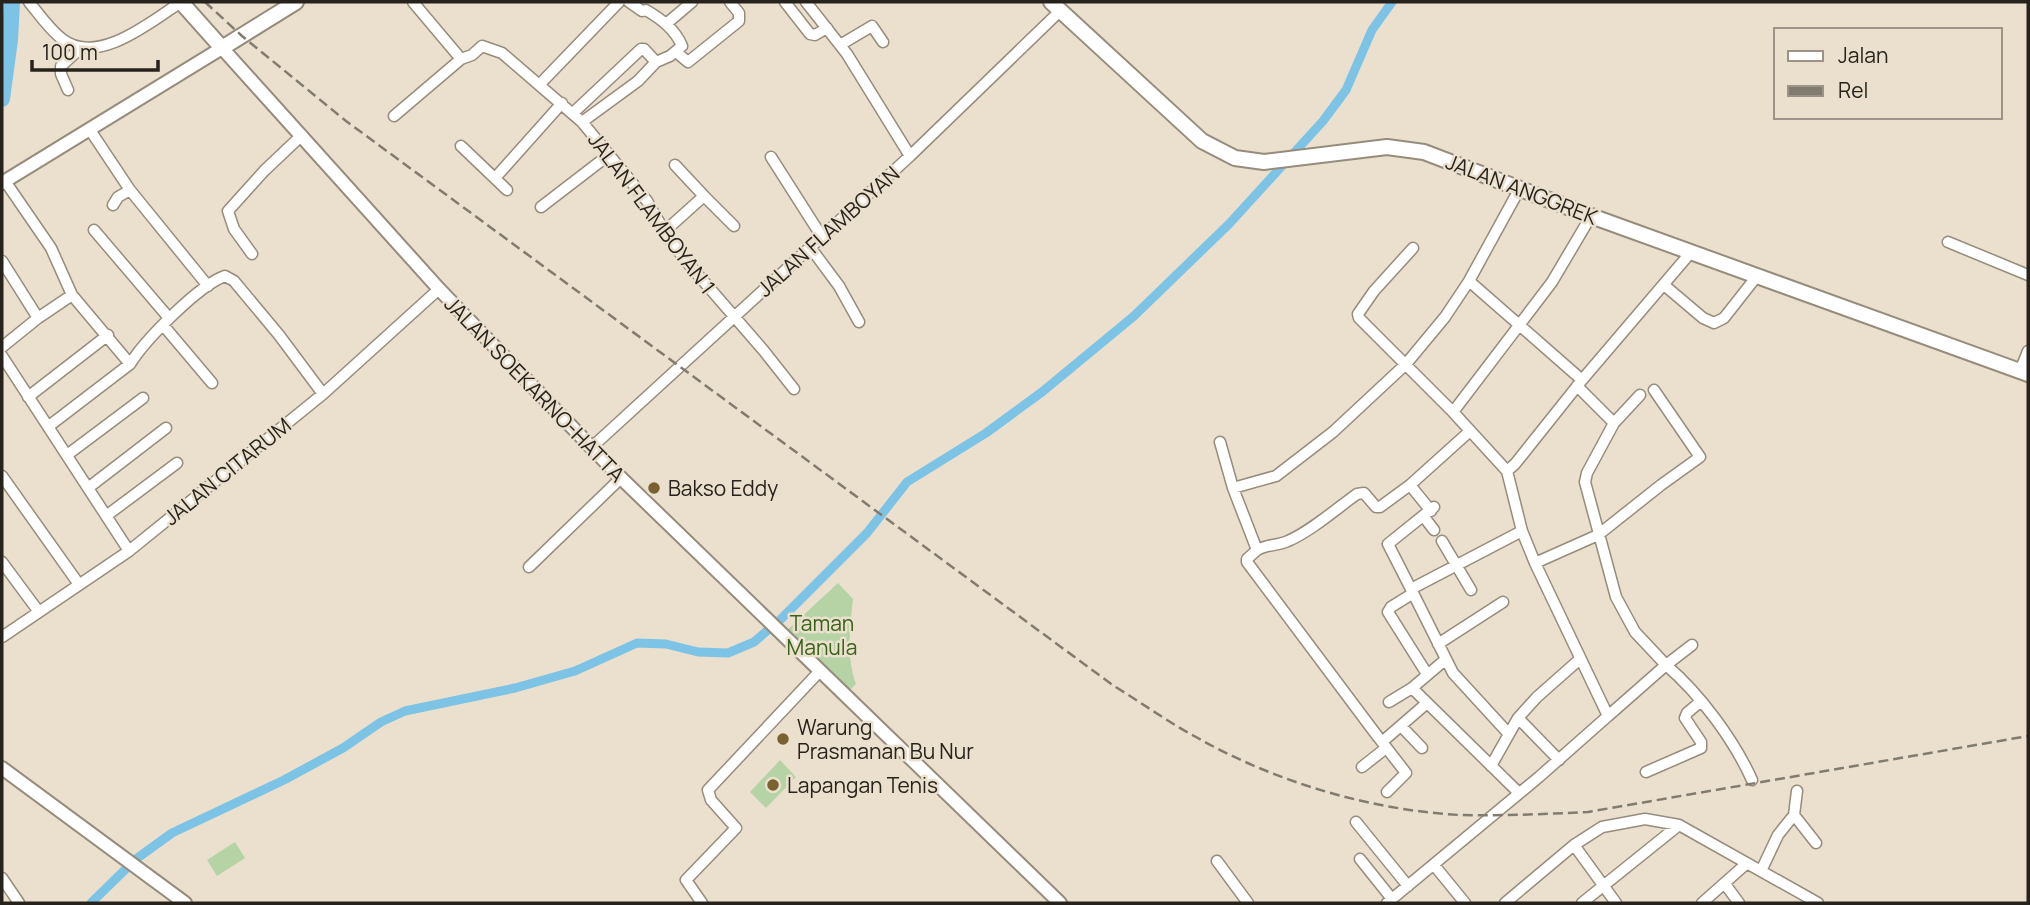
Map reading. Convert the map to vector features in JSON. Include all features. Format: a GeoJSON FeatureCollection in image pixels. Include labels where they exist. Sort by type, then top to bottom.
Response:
{"type":"FeatureCollection","features":[{"type":"Feature","properties":{"kind":"highway","name":"JALAN SOEKARNO-HATTA"},"geometry":{"type":"LineString","coordinates":[[181,2],[222,48]]}},
{"type":"Feature","properties":{"kind":"highway"},"geometry":{"type":"LineString","coordinates":[[222,48],[296,2]]}},
{"type":"Feature","properties":{"kind":"highway","name":"JALAN ANGGREK"},"geometry":{"type":"LineString","coordinates":[[1055,6],[1202,141],[1235,158],[1255,162],[1280,161],[1379,148],[1424,152],[1591,216],[2024,372]]}},
{"type":"Feature","properties":{"kind":"main road"},"geometry":{"type":"LineString","coordinates":[[3,182],[222,48]]}},
{"type":"Feature","properties":{"kind":"main road","name":"JALAN SOEKARNO-HATTA"},"geometry":{"type":"LineString","coordinates":[[222,48],[439,289],[621,478],[1060,903]]}},
{"type":"Feature","properties":{"kind":"main road"},"geometry":{"type":"LineString","coordinates":[[2,768],[184,903]]}},
{"type":"Feature","properties":{"kind":"street"},"geometry":{"type":"LineString","coordinates":[[29,2],[63,40],[82,47],[103,46],[118,41],[181,2]]}},
{"type":"Feature","properties":{"kind":"street"},"geometry":{"type":"LineString","coordinates":[[394,117],[461,58],[413,2]]}},
{"type":"Feature","properties":{"kind":"street"},"geometry":{"type":"LineString","coordinates":[[540,84],[619,2]]}},
{"type":"Feature","properties":{"kind":"street"},"geometry":{"type":"LineString","coordinates":[[582,122],[638,81],[656,62],[682,46],[681,41],[666,24],[629,2]]}},
{"type":"Feature","properties":{"kind":"street"},"geometry":{"type":"LineString","coordinates":[[666,24],[692,2]]}},
{"type":"Feature","properties":{"kind":"street"},"geometry":{"type":"LineString","coordinates":[[676,52],[688,62],[739,21],[739,13],[730,2]]}},
{"type":"Feature","properties":{"kind":"street"},"geometry":{"type":"LineString","coordinates":[[785,2],[810,34],[815,35],[827,28]]}},
{"type":"Feature","properties":{"kind":"street"},"geometry":{"type":"LineString","coordinates":[[806,2],[840,45],[910,156]]}},
{"type":"Feature","properties":{"kind":"street","name":"JALAN FLAMBOYAN"},"geometry":{"type":"LineString","coordinates":[[592,447],[910,156],[1055,6]]}},
{"type":"Feature","properties":{"kind":"street"},"geometry":{"type":"LineString","coordinates":[[840,45],[872,26],[883,42]]}},
{"type":"Feature","properties":{"kind":"street"},"geometry":{"type":"LineString","coordinates":[[68,90],[61,74],[61,66],[82,47]]}},
{"type":"Feature","properties":{"kind":"street","name":"JALAN FLAMBOYAN 1"},"geometry":{"type":"LineString","coordinates":[[461,58],[469,57],[480,47],[502,53],[573,113],[647,201],[686,261],[794,389]]}},
{"type":"Feature","properties":{"kind":"street"},"geometry":{"type":"LineString","coordinates":[[573,113],[641,49],[656,62]]}},
{"type":"Feature","properties":{"kind":"street"},"geometry":{"type":"LineString","coordinates":[[495,178],[562,103]]}},
{"type":"Feature","properties":{"kind":"street"},"geometry":{"type":"LineString","coordinates":[[90,130],[130,190],[208,286]]}},
{"type":"Feature","properties":{"kind":"street"},"geometry":{"type":"LineString","coordinates":[[252,254],[234,229],[228,211],[264,171],[302,135]]}},
{"type":"Feature","properties":{"kind":"street"},"geometry":{"type":"LineString","coordinates":[[461,146],[507,190]]}},
{"type":"Feature","properties":{"kind":"street"},"geometry":{"type":"LineString","coordinates":[[541,207],[610,154]]}},
{"type":"Feature","properties":{"kind":"street"},"geometry":{"type":"LineString","coordinates":[[771,157],[822,237]]}},
{"type":"Feature","properties":{"kind":"street"},"geometry":{"type":"LineString","coordinates":[[675,164],[734,226]]}},
{"type":"Feature","properties":{"kind":"street"},"geometry":{"type":"LineString","coordinates":[[3,182],[51,248],[72,295],[130,364]]}},
{"type":"Feature","properties":{"kind":"street"},"geometry":{"type":"LineString","coordinates":[[1233,488],[1276,476],[1333,432],[1406,364],[1445,317],[1469,281],[1520,188]]}},
{"type":"Feature","properties":{"kind":"street"},"geometry":{"type":"LineString","coordinates":[[113,205],[118,197],[130,190]]}},
{"type":"Feature","properties":{"kind":"street"},"geometry":{"type":"LineString","coordinates":[[665,231],[704,196]]}},
{"type":"Feature","properties":{"kind":"street"},"geometry":{"type":"LineString","coordinates":[[1453,412],[1552,282],[1591,216]]}},
{"type":"Feature","properties":{"kind":"street"},"geometry":{"type":"LineString","coordinates":[[94,230],[212,383]]}},
{"type":"Feature","properties":{"kind":"street"},"geometry":{"type":"LineString","coordinates":[[1948,242],[2028,275]]}},
{"type":"Feature","properties":{"kind":"street"},"geometry":{"type":"LineString","coordinates":[[810,247],[839,286],[859,322]]}},
{"type":"Feature","properties":{"kind":"street"},"geometry":{"type":"LineString","coordinates":[[1413,248],[1374,291],[1358,314],[1359,318],[1453,412],[1507,471],[1522,531],[1535,563],[1608,716]]}},
{"type":"Feature","properties":{"kind":"street"},"geometry":{"type":"LineString","coordinates":[[1507,471],[1692,251]]}},
{"type":"Feature","properties":{"kind":"street"},"geometry":{"type":"LineString","coordinates":[[2,261],[38,318]]}},
{"type":"Feature","properties":{"kind":"street"},"geometry":{"type":"LineString","coordinates":[[49,426],[130,364],[166,322],[208,286],[225,276],[234,281],[323,394]]}},
{"type":"Feature","properties":{"kind":"street"},"geometry":{"type":"LineString","coordinates":[[1664,285],[1703,318],[1714,323],[1724,318],[1757,276]]}},
{"type":"Feature","properties":{"kind":"street"},"geometry":{"type":"LineString","coordinates":[[1469,281],[1580,383],[1614,423]]}},
{"type":"Feature","properties":{"kind":"street","name":"JALAN CITARUM"},"geometry":{"type":"LineString","coordinates":[[2,637],[129,551],[323,394],[439,289]]}},
{"type":"Feature","properties":{"kind":"street"},"geometry":{"type":"LineString","coordinates":[[2,347],[72,295]]}},
{"type":"Feature","properties":{"kind":"street"},"geometry":{"type":"LineString","coordinates":[[28,397],[108,335]]}},
{"type":"Feature","properties":{"kind":"street"},"geometry":{"type":"LineString","coordinates":[[2024,372],[2028,351]]}},
{"type":"Feature","properties":{"kind":"street"},"geometry":{"type":"LineString","coordinates":[[2,356],[129,551]]}},
{"type":"Feature","properties":{"kind":"street"},"geometry":{"type":"LineString","coordinates":[[1535,563],[1598,535],[1700,457],[1654,390]]}},
{"type":"Feature","properties":{"kind":"street"},"geometry":{"type":"LineString","coordinates":[[1640,395],[1614,423],[1585,478],[1609,580],[1635,632],[1700,702],[1737,750],[1752,780]]}},
{"type":"Feature","properties":{"kind":"street"},"geometry":{"type":"LineString","coordinates":[[67,455],[144,398]]}},
{"type":"Feature","properties":{"kind":"street"},"geometry":{"type":"LineString","coordinates":[[88,488],[166,428]]}},
{"type":"Feature","properties":{"kind":"street"},"geometry":{"type":"LineString","coordinates":[[1387,792],[1406,774],[1247,559],[1256,550],[1291,540],[1357,494],[1364,493],[1378,508],[1410,485],[1470,431]]}},
{"type":"Feature","properties":{"kind":"street"},"geometry":{"type":"LineString","coordinates":[[1220,442],[1233,488],[1256,550]]}},
{"type":"Feature","properties":{"kind":"street"},"geometry":{"type":"LineString","coordinates":[[106,516],[177,463]]}},
{"type":"Feature","properties":{"kind":"street"},"geometry":{"type":"LineString","coordinates":[[2,476],[78,583]]}},
{"type":"Feature","properties":{"kind":"street"},"geometry":{"type":"LineString","coordinates":[[529,568],[621,478]]}},
{"type":"Feature","properties":{"kind":"street"},"geometry":{"type":"LineString","coordinates":[[1410,485],[1430,512],[1434,530]]}},
{"type":"Feature","properties":{"kind":"street"},"geometry":{"type":"LineString","coordinates":[[1430,512],[1388,544],[1453,673],[1508,733]]}},
{"type":"Feature","properties":{"kind":"street"},"geometry":{"type":"LineString","coordinates":[[1427,674],[1388,612],[1391,607],[1457,564],[1522,531]]}},
{"type":"Feature","properties":{"kind":"street"},"geometry":{"type":"LineString","coordinates":[[1442,541],[1471,590]]}},
{"type":"Feature","properties":{"kind":"street"},"geometry":{"type":"LineString","coordinates":[[2,562],[39,612]]}},
{"type":"Feature","properties":{"kind":"street"},"geometry":{"type":"LineString","coordinates":[[1438,644],[1503,602]]}},
{"type":"Feature","properties":{"kind":"street"},"geometry":{"type":"LineString","coordinates":[[1360,859],[1389,901],[1692,645]]}},
{"type":"Feature","properties":{"kind":"street"},"geometry":{"type":"LineString","coordinates":[[1491,766],[1508,733],[1536,696],[1580,659]]}},
{"type":"Feature","properties":{"kind":"street"},"geometry":{"type":"LineString","coordinates":[[1389,702],[1412,688],[1445,660]]}},
{"type":"Feature","properties":{"kind":"street"},"geometry":{"type":"LineString","coordinates":[[702,903],[685,880],[736,828],[710,800],[708,790],[820,672]]}},
{"type":"Feature","properties":{"kind":"street"},"geometry":{"type":"LineString","coordinates":[[1412,688],[1519,793]]}},
{"type":"Feature","properties":{"kind":"street"},"geometry":{"type":"LineString","coordinates":[[1646,772],[1701,748],[1701,742],[1685,718],[1700,702]]}},
{"type":"Feature","properties":{"kind":"street"},"geometry":{"type":"LineString","coordinates":[[1362,768],[1401,726],[1427,703]]}},
{"type":"Feature","properties":{"kind":"street"},"geometry":{"type":"LineString","coordinates":[[1518,718],[1559,760]]}},
{"type":"Feature","properties":{"kind":"street"},"geometry":{"type":"LineString","coordinates":[[1401,726],[1422,748]]}},
{"type":"Feature","properties":{"kind":"street"},"geometry":{"type":"LineString","coordinates":[[1761,871],[1778,835],[1794,815],[1797,791]]}},
{"type":"Feature","properties":{"kind":"street"},"geometry":{"type":"LineString","coordinates":[[1794,815],[1816,843]]}},
{"type":"Feature","properties":{"kind":"street"},"geometry":{"type":"LineString","coordinates":[[1505,903],[1574,845],[1602,827],[1628,820],[1656,819],[1679,825],[1818,903]]}},
{"type":"Feature","properties":{"kind":"street"},"geometry":{"type":"LineString","coordinates":[[1356,822],[1408,886]]}},
{"type":"Feature","properties":{"kind":"street"},"geometry":{"type":"LineString","coordinates":[[1581,903],[1679,825]]}},
{"type":"Feature","properties":{"kind":"street"},"geometry":{"type":"LineString","coordinates":[[1574,845],[1616,903]]}},
{"type":"Feature","properties":{"kind":"street"},"geometry":{"type":"LineString","coordinates":[[1217,861],[1248,903]]}},
{"type":"Feature","properties":{"kind":"street"},"geometry":{"type":"LineString","coordinates":[[1702,903],[1746,864]]}},
{"type":"Feature","properties":{"kind":"street"},"geometry":{"type":"LineString","coordinates":[[1434,865],[1465,903]]}},
{"type":"Feature","properties":{"kind":"street"},"geometry":{"type":"LineString","coordinates":[[3,882],[19,903]]}},
{"type":"Feature","properties":{"kind":"street"},"geometry":{"type":"LineString","coordinates":[[1726,884],[1740,903]]}},
{"type":"Feature","properties":{"kind":"green space","name":"Taman Manula"},"geometry":{"type":"Polygon","coordinates":[[[838,583],[853,599],[850,653],[856,684],[845,695],[783,634],[838,583]]]}},
{"type":"Feature","properties":{"kind":"green space","name":"Lapangan Tenis"},"geometry":{"type":"Polygon","coordinates":[[[780,760],[796,777],[766,808],[750,792],[780,760]]]}},
{"type":"Feature","properties":{"kind":"green space"},"geometry":{"type":"Polygon","coordinates":[[[235,842],[245,858],[217,876],[207,860],[235,842]]]}},
{"type":"Feature","properties":{"kind":"waterway"},"geometry":{"type":"LineString","coordinates":[[2,99],[12,2]]}},
{"type":"Feature","properties":{"kind":"waterway"},"geometry":{"type":"LineString","coordinates":[[91,903],[136,859],[172,833],[284,780],[343,748],[381,722],[405,711],[515,688],[575,671],[637,643],[666,644],[698,652],[728,653],[754,642],[781,619],[867,533],[907,482],[986,433],[1042,392],[1134,316],[1229,224],[1323,121],[1346,90],[1372,30],[1392,2]]}},
{"type":"Feature","properties":{"kind":"railway"},"geometry":{"type":"LineString","coordinates":[[205,2],[242,36],[346,121],[1114,686],[1186,731],[1258,767],[1324,791],[1426,812],[1460,815],[1588,812],[2028,736]]}},
{"type":"Feature","properties":{"kind":"place","name":"Bakso Eddy"},"geometry":{"type":"Point","coordinates":[654,488]}},
{"type":"Feature","properties":{"kind":"place","name":"Warung Prasmanan Bu Nur"},"geometry":{"type":"Point","coordinates":[783,739]}},
{"type":"Feature","properties":{"kind":"place","name":"Lapangan Tenis"},"geometry":{"type":"Point","coordinates":[773,785]}}]}
